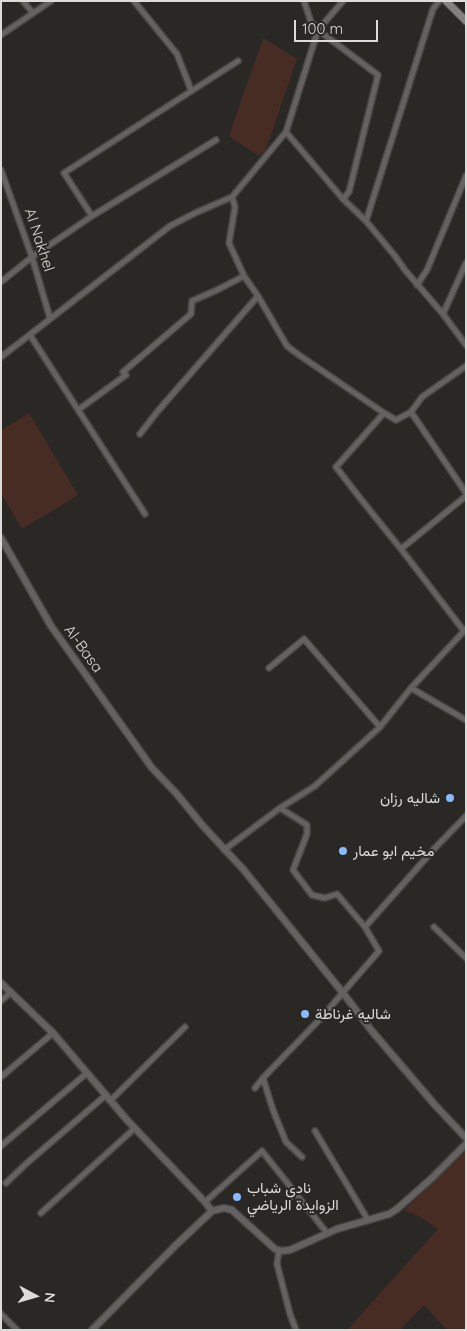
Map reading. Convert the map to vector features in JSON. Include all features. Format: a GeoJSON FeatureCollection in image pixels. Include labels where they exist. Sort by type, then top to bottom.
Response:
{"type":"FeatureCollection","features":[{"type":"Feature","properties":{"kind":"main road"},"geometry":{"type":"LineString","coordinates":[[446,1],[466,21]]}},
{"type":"Feature","properties":{"kind":"street"},"geometry":{"type":"LineString","coordinates":[[23,1],[32,13]]}},
{"type":"Feature","properties":{"kind":"street"},"geometry":{"type":"LineString","coordinates":[[1,34],[51,1]]}},
{"type":"Feature","properties":{"kind":"street"},"geometry":{"type":"LineString","coordinates":[[134,1],[177,54],[191,90]]}},
{"type":"Feature","properties":{"kind":"street"},"geometry":{"type":"LineString","coordinates":[[304,1],[311,22],[318,30],[378,75],[349,192],[343,199]]}},
{"type":"Feature","properties":{"kind":"street"},"geometry":{"type":"LineString","coordinates":[[1,357],[170,226],[232,197],[286,132],[318,30],[343,1]]}},
{"type":"Feature","properties":{"kind":"street"},"geometry":{"type":"LineString","coordinates":[[366,221],[433,9],[439,1]]}},
{"type":"Feature","properties":{"kind":"street"},"geometry":{"type":"LineString","coordinates":[[92,216],[64,173],[238,61]]}},
{"type":"Feature","properties":{"kind":"street"},"geometry":{"type":"LineString","coordinates":[[286,132],[343,199],[366,221],[417,285],[443,314],[466,345]]}},
{"type":"Feature","properties":{"kind":"street"},"geometry":{"type":"LineString","coordinates":[[1,282],[32,257],[92,216],[216,140]]}},
{"type":"Feature","properties":{"kind":"street","name":"Al Nakhel"},"geometry":{"type":"LineString","coordinates":[[1,170],[32,257],[50,318]]}},
{"type":"Feature","properties":{"kind":"street"},"geometry":{"type":"LineString","coordinates":[[417,285],[427,270],[466,176]]}},
{"type":"Feature","properties":{"kind":"street"},"geometry":{"type":"LineString","coordinates":[[232,197],[236,207],[229,243],[244,276],[287,346],[396,420],[411,412],[422,396],[466,366]]}},
{"type":"Feature","properties":{"kind":"street"},"geometry":{"type":"LineString","coordinates":[[443,314],[466,263]]}},
{"type":"Feature","properties":{"kind":"street"},"geometry":{"type":"LineString","coordinates":[[78,410],[126,375],[123,372],[191,314],[192,300],[244,276]]}},
{"type":"Feature","properties":{"kind":"street"},"geometry":{"type":"LineString","coordinates":[[140,434],[258,296]]}},
{"type":"Feature","properties":{"kind":"street"},"geometry":{"type":"LineString","coordinates":[[30,335],[145,514]]}},
{"type":"Feature","properties":{"kind":"street"},"geometry":{"type":"LineString","coordinates":[[402,550],[466,494],[411,412]]}},
{"type":"Feature","properties":{"kind":"street"},"geometry":{"type":"LineString","coordinates":[[224,850],[280,808],[315,786],[380,727],[411,688],[465,630],[336,467],[384,413]]}},
{"type":"Feature","properties":{"kind":"street","name":"Al-Basa"},"geometry":{"type":"LineString","coordinates":[[1,538],[51,626],[152,768],[242,869],[343,992],[371,1030],[435,1106],[466,1138]]}},
{"type":"Feature","properties":{"kind":"street"},"geometry":{"type":"LineString","coordinates":[[270,668],[304,640],[380,727]]}},
{"type":"Feature","properties":{"kind":"street"},"geometry":{"type":"LineString","coordinates":[[411,688],[466,720]]}},
{"type":"Feature","properties":{"kind":"street"},"geometry":{"type":"LineString","coordinates":[[255,1088],[320,1019],[379,951],[365,927],[336,894],[325,898],[312,895],[293,870],[307,834],[307,825],[280,808]]}},
{"type":"Feature","properties":{"kind":"street"},"geometry":{"type":"LineString","coordinates":[[365,927],[466,816]]}},
{"type":"Feature","properties":{"kind":"street"},"geometry":{"type":"LineString","coordinates":[[434,926],[466,958]]}},
{"type":"Feature","properties":{"kind":"street"},"geometry":{"type":"LineString","coordinates":[[1,983],[53,1034],[108,1098],[212,1211]]}},
{"type":"Feature","properties":{"kind":"street"},"geometry":{"type":"LineString","coordinates":[[1,1001],[11,992]]}},
{"type":"Feature","properties":{"kind":"street"},"geometry":{"type":"LineString","coordinates":[[6,1183],[27,1163],[108,1098],[185,1027]]}},
{"type":"Feature","properties":{"kind":"street"},"geometry":{"type":"LineString","coordinates":[[1,1077],[53,1034]]}},
{"type":"Feature","properties":{"kind":"street"},"geometry":{"type":"LineString","coordinates":[[1,1146],[87,1073]]}},
{"type":"Feature","properties":{"kind":"street"},"geometry":{"type":"LineString","coordinates":[[263,1078],[286,1142],[302,1157]]}},
{"type":"Feature","properties":{"kind":"street"},"geometry":{"type":"LineString","coordinates":[[41,1213],[135,1128]]}},
{"type":"Feature","properties":{"kind":"street"},"geometry":{"type":"LineString","coordinates":[[315,1131],[368,1220]]}},
{"type":"Feature","properties":{"kind":"street"},"geometry":{"type":"LineString","coordinates":[[92,1330],[212,1211],[224,1208],[232,1210],[272,1246],[279,1250],[290,1250],[326,1233],[389,1214],[398,1209],[466,1144]]}},
{"type":"Feature","properties":{"kind":"street"},"geometry":{"type":"LineString","coordinates":[[205,1202],[262,1151],[326,1233]]}},
{"type":"Feature","properties":{"kind":"street"},"geometry":{"type":"LineString","coordinates":[[279,1250],[277,1264],[296,1330]]}},
{"type":"Feature","properties":{"kind":"street"},"geometry":{"type":"LineString","coordinates":[[1,1314],[16,1330]]}},
{"type":"Feature","properties":{"kind":"shaded area"},"geometry":{"type":"Polygon","coordinates":[[[263,38],[297,59],[266,149],[259,156],[229,136],[263,38]]]}},
{"type":"Feature","properties":{"kind":"shaded area"},"geometry":{"type":"Polygon","coordinates":[[[29,413],[78,495],[22,529],[1,493],[1,430],[29,413]]]}},
{"type":"Feature","properties":{"kind":"shaded area"},"geometry":{"type":"Polygon","coordinates":[[[465,1151],[466,1330],[447,1330],[424,1305],[400,1330],[347,1330],[438,1229],[420,1217],[404,1210],[465,1151]]]}},
{"type":"Feature","properties":{"kind":"place","name":"شاليه رزان"},"geometry":{"type":"Point","coordinates":[450,798]}},
{"type":"Feature","properties":{"kind":"place","name":"مخيم ابو عمار"},"geometry":{"type":"Point","coordinates":[343,851]}},
{"type":"Feature","properties":{"kind":"place","name":"شاليه غرناطة"},"geometry":{"type":"Point","coordinates":[305,1014]}},
{"type":"Feature","properties":{"kind":"place","name":"نادي شباب الزوايدة الرياضي"},"geometry":{"type":"Point","coordinates":[237,1197]}}]}
